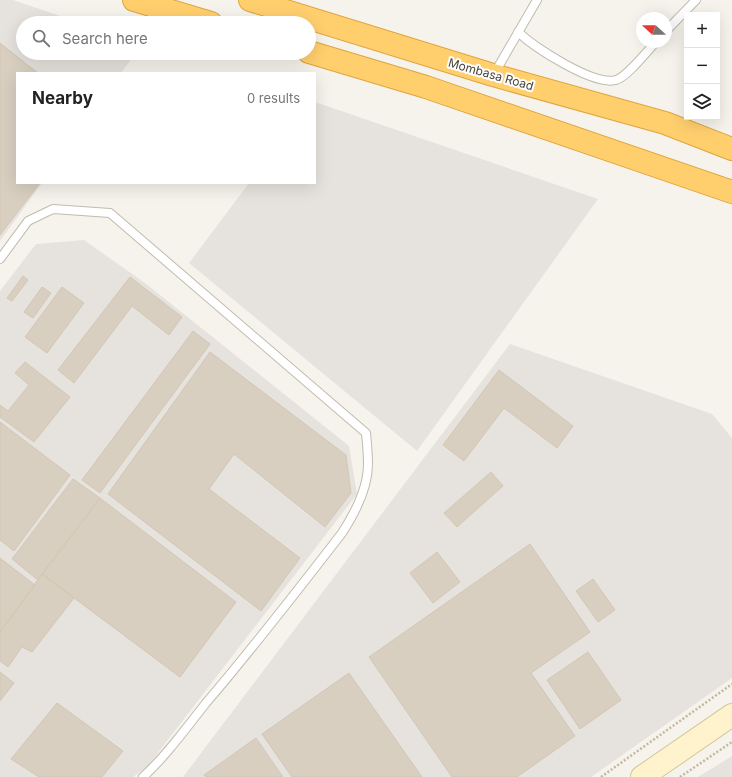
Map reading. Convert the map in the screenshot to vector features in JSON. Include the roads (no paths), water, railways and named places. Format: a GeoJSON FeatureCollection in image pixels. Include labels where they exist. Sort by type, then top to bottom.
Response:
{"type":"FeatureCollection","features":[{"type":"Feature","properties":{"kind":"highway"},"geometry":{"type":"LineString","coordinates":[[134,0],[188,16]]}},
{"type":"Feature","properties":{"kind":"highway","name":"Mombasa Road"},"geometry":{"type":"LineString","coordinates":[[250,0],[302,16]]}},
{"type":"Feature","properties":{"kind":"highway","name":"Mombasa Road"},"geometry":{"type":"LineString","coordinates":[[316,20],[493,75],[665,123],[732,149]]}},
{"type":"Feature","properties":{"kind":"highway"},"geometry":{"type":"LineString","coordinates":[[316,54],[426,87],[732,192]]}},
{"type":"Feature","properties":{"kind":"main road"},"geometry":{"type":"LineString","coordinates":[[642,777],[732,715]]}},
{"type":"Feature","properties":{"kind":"lane"},"geometry":{"type":"LineString","coordinates":[[493,75],[537,0]]}},
{"type":"Feature","properties":{"kind":"lane"},"geometry":{"type":"LineString","coordinates":[[672,25],[696,0]]}},
{"type":"Feature","properties":{"kind":"lane"},"geometry":{"type":"LineString","coordinates":[[518,32],[527,40],[583,74],[602,79],[615,80],[623,77],[650,48]]}},
{"type":"Feature","properties":{"kind":"lane"},"geometry":{"type":"LineString","coordinates":[[0,259],[28,221],[53,209],[110,213],[366,433],[368,465],[364,486],[353,516],[342,533],[255,645],[174,744],[156,765],[143,777]]}}]}
